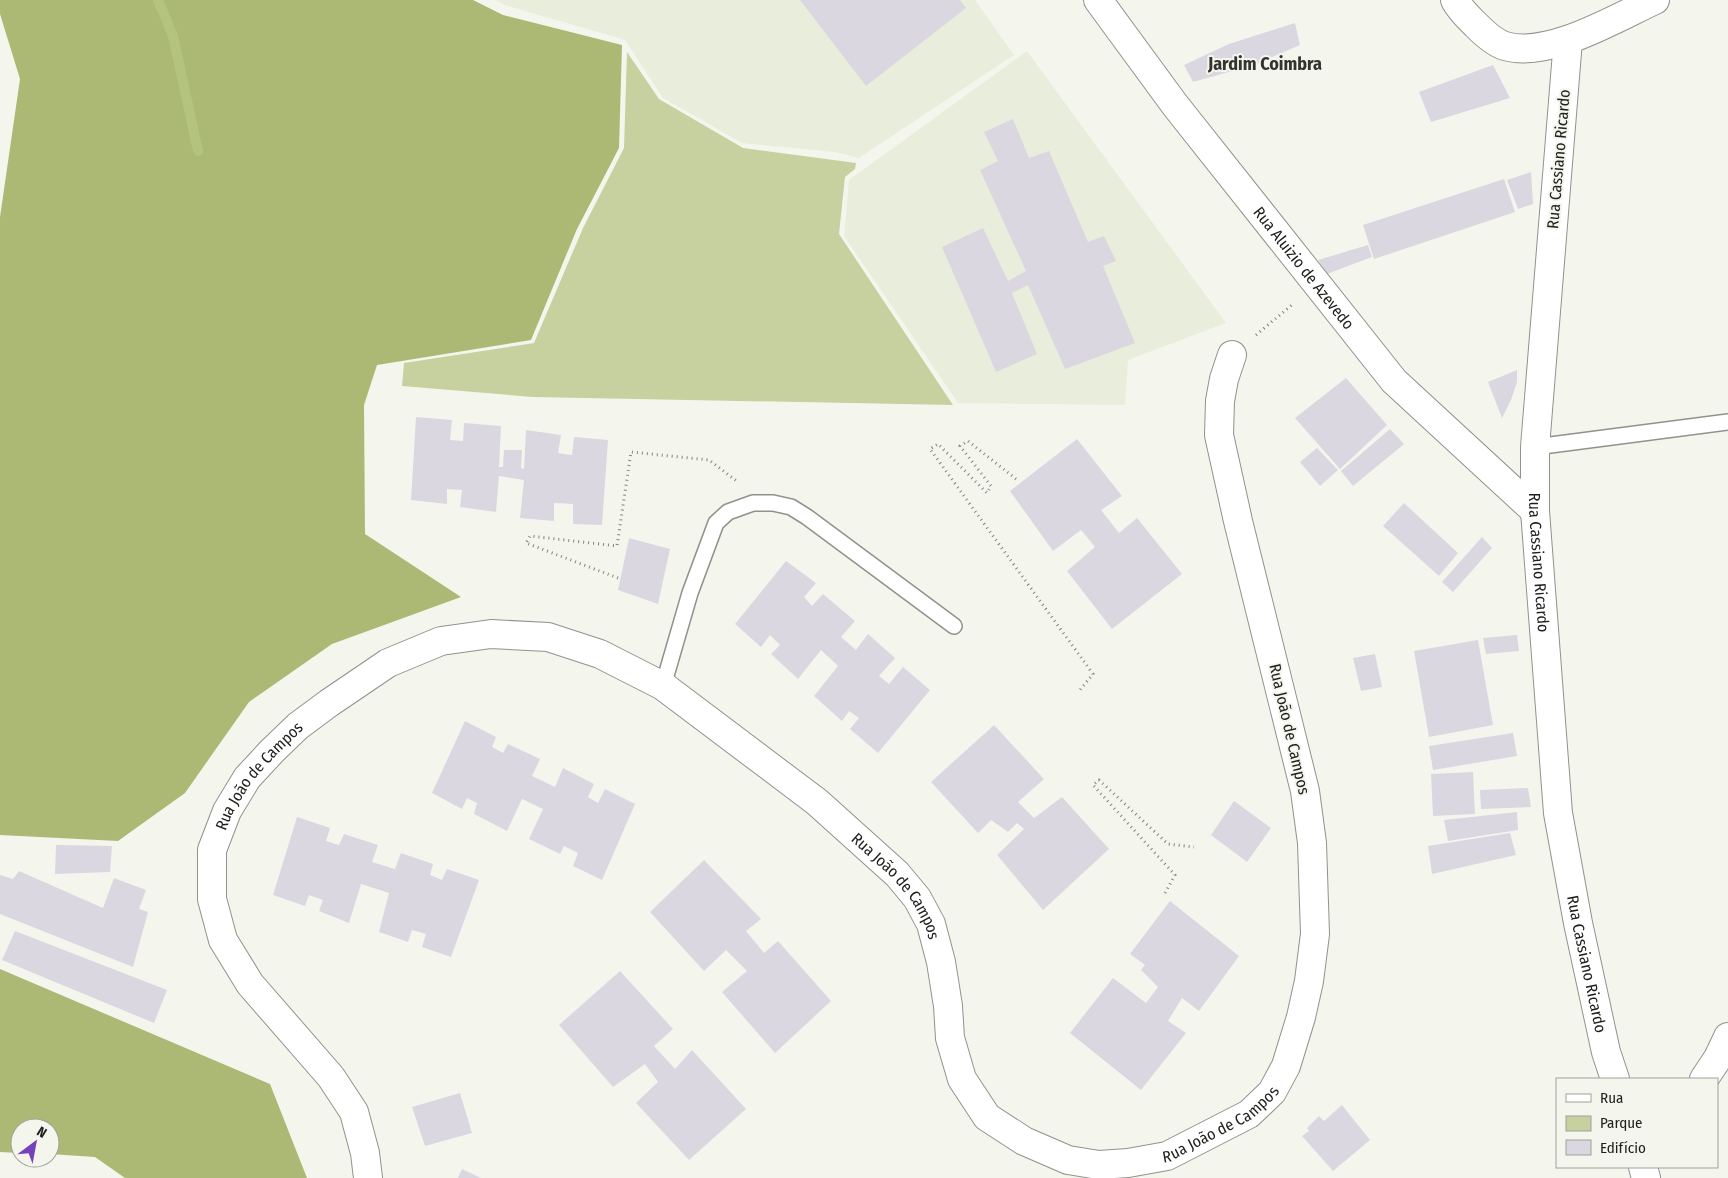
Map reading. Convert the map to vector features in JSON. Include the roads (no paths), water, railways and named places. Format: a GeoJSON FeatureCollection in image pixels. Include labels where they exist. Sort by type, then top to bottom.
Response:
{"type":"FeatureCollection","features":[{"type":"Feature","properties":{"kind":"street","name":"Rua Aluizio de Azevedo"},"geometry":{"type":"LineString","coordinates":[[1098,0],[1175,105],[1394,381],[1535,512]]}},
{"type":"Feature","properties":{"kind":"street"},"geometry":{"type":"LineString","coordinates":[[1455,0],[1459,8],[1484,33],[1503,46],[1526,49],[1548,46],[1568,40],[1655,0]]}},
{"type":"Feature","properties":{"kind":"street","name":"Rua Cassiano Ricardo"},"geometry":{"type":"LineString","coordinates":[[1568,40],[1535,447],[1535,512],[1558,813],[1578,923],[1606,1052],[1616,1078]]}},
{"type":"Feature","properties":{"kind":"street","name":"Rua João de Campos"},"geometry":{"type":"LineString","coordinates":[[368,1178],[365,1153],[354,1112],[331,1077],[250,984],[223,940],[212,899],[212,850],[227,811],[247,778],[298,726],[388,663],[441,640],[491,634],[548,637],[600,654],[662,686],[818,802],[897,874],[917,898],[931,924],[941,962],[948,1006],[950,1038],[962,1079],[987,1117],[1024,1142],[1068,1160],[1099,1165],[1128,1163],[1167,1156],[1250,1114],[1272,1092],[1286,1066],[1301,1017],[1309,982],[1315,934],[1312,843],[1305,791],[1238,521],[1219,435],[1220,401],[1224,379],[1232,355]]}},
{"type":"Feature","properties":{"kind":"street"},"geometry":{"type":"LineString","coordinates":[[1705,1078],[1718,1058],[1728,1037]]}},
{"type":"Feature","properties":{"kind":"lane"},"geometry":{"type":"LineString","coordinates":[[1535,447],[1728,422]]}},
{"type":"Feature","properties":{"kind":"lane"},"geometry":{"type":"LineString","coordinates":[[662,686],[690,593],[716,524],[728,512],[753,503],[766,503],[791,508],[808,517],[954,626]]}},
{"type":"Feature","properties":{"kind":"waterway"},"geometry":{"type":"LineString","coordinates":[[158,0],[173,36],[198,151]]}},
{"type":"Feature","properties":{"kind":"district","name":"Jardim Coimbra"},"geometry":{"type":"Point","coordinates":[1265,64]}}]}
